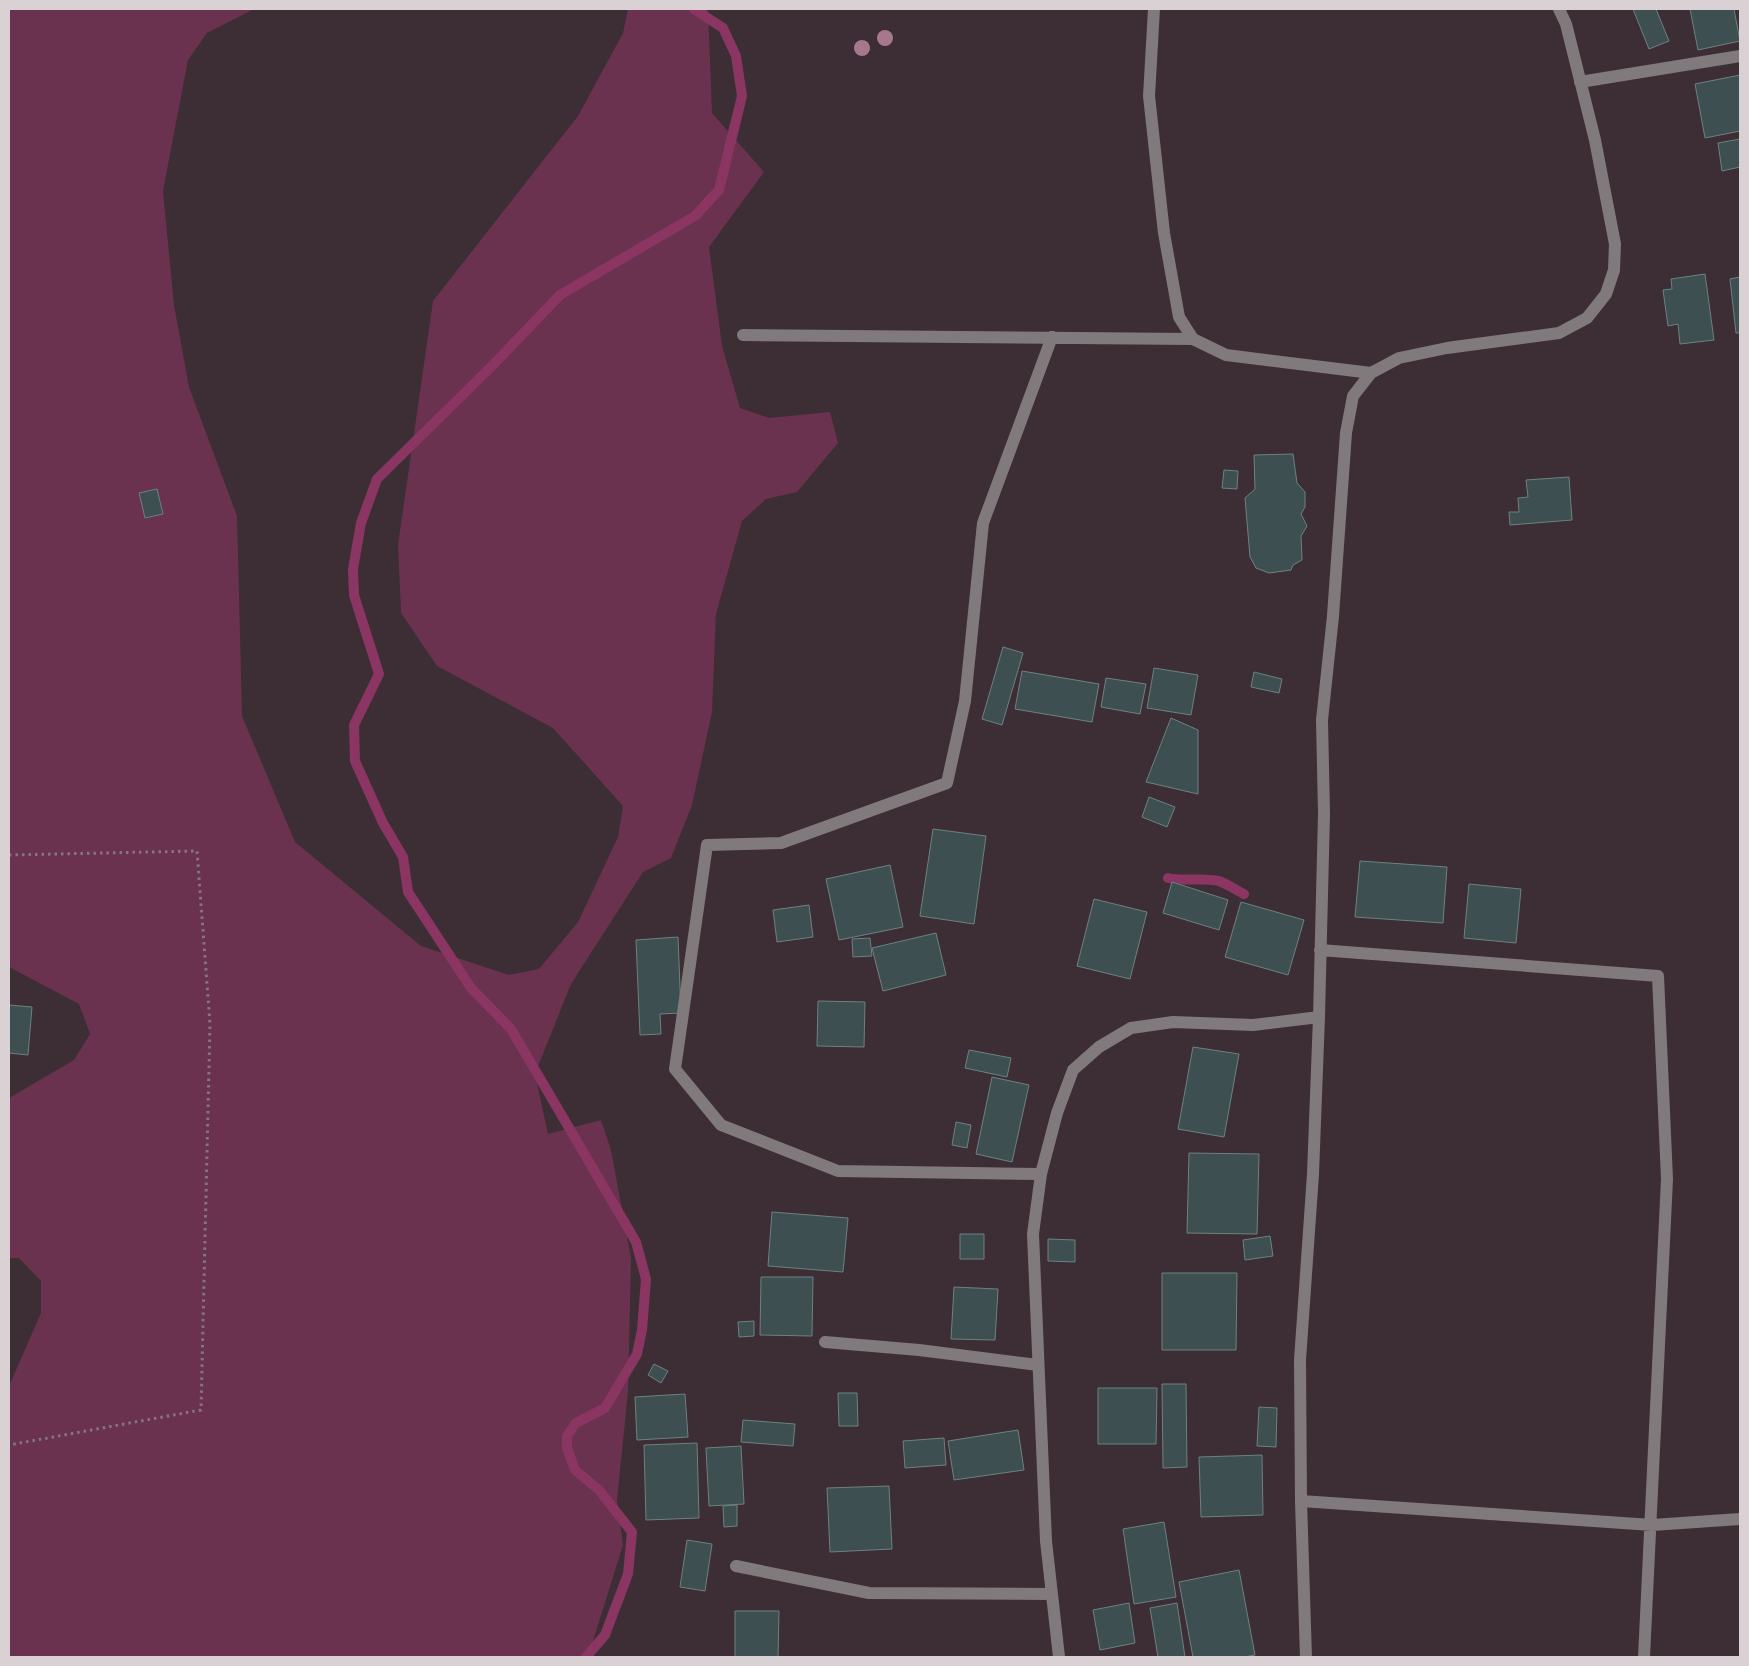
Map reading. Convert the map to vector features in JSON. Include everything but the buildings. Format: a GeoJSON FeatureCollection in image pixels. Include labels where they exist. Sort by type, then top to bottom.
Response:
{"type":"FeatureCollection","features":[{"type":"Feature","properties":{"kind":"street"},"geometry":{"type":"LineString","coordinates":[[1154,9],[1149,96],[1164,233],[1179,317],[1193,339]]}},
{"type":"Feature","properties":{"kind":"street"},"geometry":{"type":"LineString","coordinates":[[1306,1657],[1301,1501],[1300,1360],[1313,1174],[1324,814],[1322,720],[1333,616],[1346,433],[1353,396],[1371,373],[1399,358],[1559,332],[1586,318],[1606,294],[1614,270],[1615,244],[1595,140],[1566,24],[1559,9]]}},
{"type":"Feature","properties":{"kind":"street"},"geometry":{"type":"LineString","coordinates":[[1580,82],[1740,56]]}},
{"type":"Feature","properties":{"kind":"street"},"geometry":{"type":"LineString","coordinates":[[743,335],[1193,339],[1226,355],[1371,373]]}},
{"type":"Feature","properties":{"kind":"street"},"geometry":{"type":"LineString","coordinates":[[1041,1174],[838,1171],[721,1125],[675,1069],[707,846],[781,843],[947,783],[965,701],[983,523],[1052,337]]}},
{"type":"Feature","properties":{"kind":"street"},"geometry":{"type":"LineString","coordinates":[[1320,950],[1658,976],[1667,1179],[1652,1525],[1644,1657]]}},
{"type":"Feature","properties":{"kind":"street"},"geometry":{"type":"LineString","coordinates":[[1059,1657],[1046,1540],[1033,1234],[1041,1174],[1057,1113],[1073,1070],[1099,1047],[1131,1028],[1172,1022],[1253,1024],[1318,1017]]}},
{"type":"Feature","properties":{"kind":"street"},"geometry":{"type":"LineString","coordinates":[[825,1342],[918,1350],[1038,1365]]}},
{"type":"Feature","properties":{"kind":"street"},"geometry":{"type":"LineString","coordinates":[[1301,1501],[1652,1525],[1740,1519]]}},
{"type":"Feature","properties":{"kind":"street"},"geometry":{"type":"LineString","coordinates":[[736,1566],[870,1593],[1051,1594]]}},
{"type":"Feature","properties":{"kind":"path"},"geometry":{"type":"LineString","coordinates":[[9,855],[197,851],[210,1024],[201,1410],[9,1445]]}},
{"type":"Feature","properties":{"kind":"shaded area"},"geometry":{"type":"Polygon","coordinates":[[[9,9],[254,9],[207,33],[188,60],[163,191],[174,305],[189,387],[237,516],[242,716],[295,842],[421,946],[509,975],[539,969],[578,922],[618,837],[623,806],[553,728],[437,666],[401,613],[398,545],[433,301],[578,116],[623,33],[628,9],[708,9],[712,113],[764,172],[709,247],[722,346],[740,408],[769,418],[830,412],[838,443],[797,492],[766,499],[742,521],[716,614],[712,712],[692,805],[671,858],[643,872],[571,984],[535,1074],[548,1134],[601,1120],[611,1150],[631,1258],[628,1392],[617,1500],[623,1545],[588,1657],[9,1657],[9,1386],[41,1313],[41,1281],[19,1258],[9,1258],[9,1098],[74,1060],[90,1034],[79,1004],[9,967],[9,9]]]}},
{"type":"Feature","properties":{"kind":"waterway"},"geometry":{"type":"LineString","coordinates":[[586,1657],[605,1635],[628,1574],[632,1532],[599,1490],[575,1470],[567,1448],[567,1436],[576,1423],[605,1408],[637,1354],[642,1330],[646,1279],[636,1242],[511,1029],[471,988],[408,892],[403,857],[383,823],[355,761],[354,725],[379,674],[354,595],[353,569],[361,523],[377,479],[491,367],[560,295],[695,216],[719,190],[742,96],[736,56],[723,28],[694,9]]}},
{"type":"Feature","properties":{"kind":"waterway"},"geometry":{"type":"LineString","coordinates":[[1168,878],[1219,881],[1244,894]]}}]}
